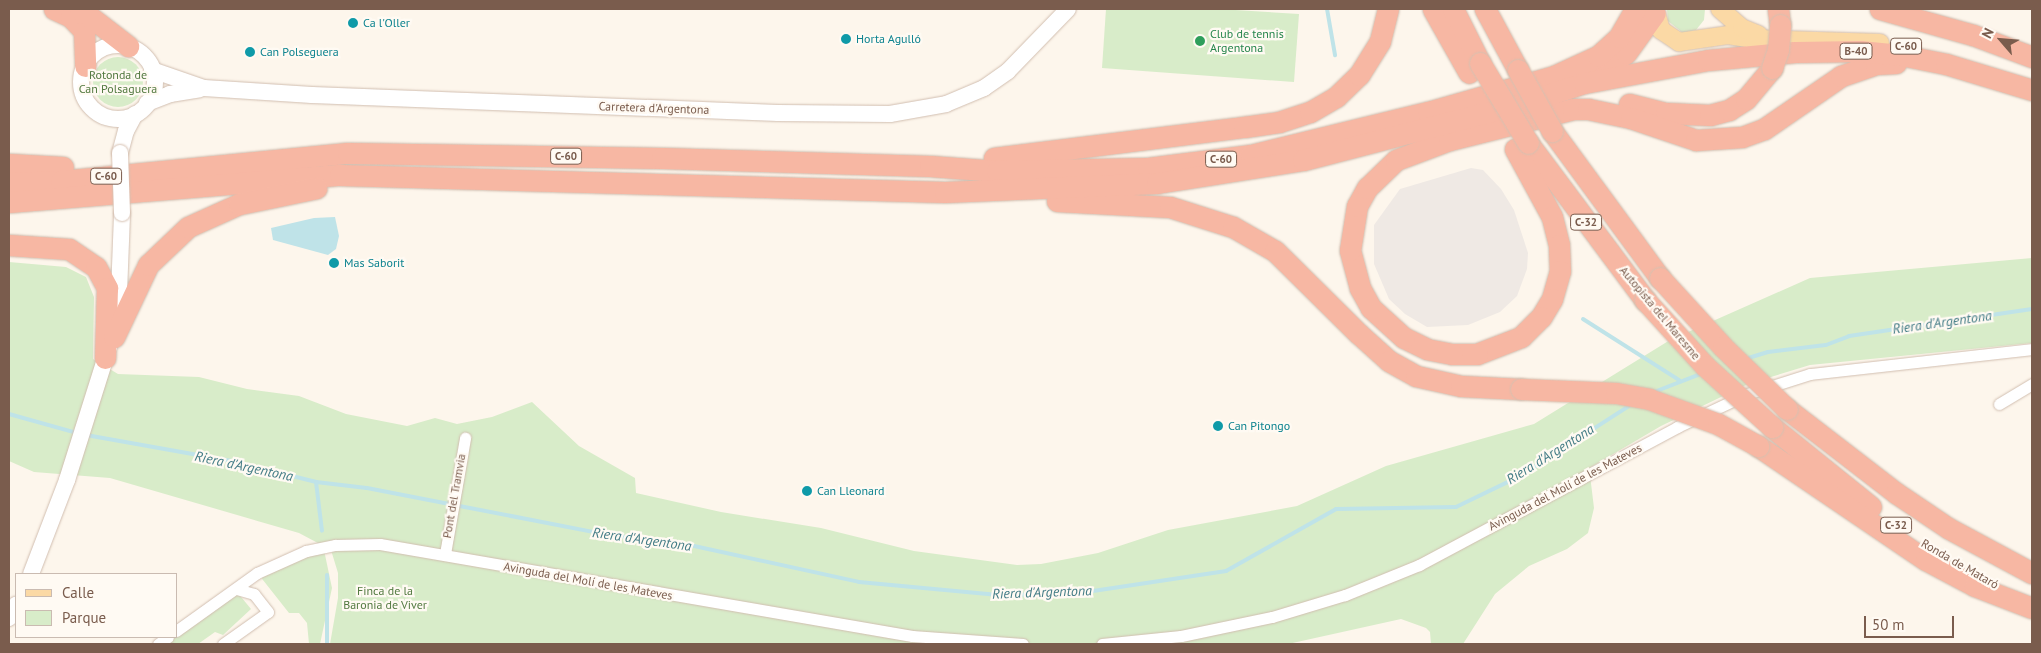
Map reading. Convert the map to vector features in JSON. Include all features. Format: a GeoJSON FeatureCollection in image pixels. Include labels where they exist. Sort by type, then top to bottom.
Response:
{"type":"FeatureCollection","features":[{"type":"Feature","properties":{"kind":"highway"},"geometry":{"type":"LineString","coordinates":[[54,9],[71,18],[84,31],[85,66]]}},
{"type":"Feature","properties":{"kind":"highway"},"geometry":{"type":"LineString","coordinates":[[80,9],[128,46]]}},
{"type":"Feature","properties":{"kind":"highway"},"geometry":{"type":"LineString","coordinates":[[930,166],[961,159],[1085,148],[1295,117],[1336,97],[1359,76],[1380,41],[1388,9]]}},
{"type":"Feature","properties":{"kind":"highway"},"geometry":{"type":"LineString","coordinates":[[1433,9],[1475,68]]}},
{"type":"Feature","properties":{"kind":"highway","name":"Autopista del Maresme"},"geometry":{"type":"LineString","coordinates":[[1453,9],[1475,68],[1521,146],[1646,300],[1705,366],[1772,428]]}},
{"type":"Feature","properties":{"kind":"highway","name":"Autopista del Maresme"},"geometry":{"type":"LineString","coordinates":[[1484,9],[1552,131],[1660,278],[1723,347],[1787,409]]}},
{"type":"Feature","properties":{"kind":"highway"},"geometry":{"type":"LineString","coordinates":[[1500,9],[1518,70]]}},
{"type":"Feature","properties":{"kind":"highway"},"geometry":{"type":"LineString","coordinates":[[1880,9],[1973,35],[2032,57]]}},
{"type":"Feature","properties":{"kind":"highway","name":"C-60"},"geometry":{"type":"LineString","coordinates":[[9,202],[277,179],[386,176],[945,192],[1082,188],[1182,180],[1303,160],[1576,78],[1610,65],[1637,42],[1649,10]]}},
{"type":"Feature","properties":{"kind":"highway"},"geometry":{"type":"LineString","coordinates":[[1512,98],[1600,96],[1666,113],[1710,115],[1729,110],[1746,99],[1772,68],[1778,50],[1778,24]]}},
{"type":"Feature","properties":{"kind":"highway","name":"B-40"},"geometry":{"type":"LineString","coordinates":[[1512,98],[1676,66],[1748,56],[1823,51],[1901,55],[1946,64],[2032,90]]}},
{"type":"Feature","properties":{"kind":"highway"},"geometry":{"type":"LineString","coordinates":[[1521,146],[1552,217],[1559,245],[1560,271],[1552,298],[1542,318],[1521,337],[1477,354],[1436,350],[1404,338],[1385,324],[1371,308],[1360,288],[1350,250],[1357,206],[1367,188],[1396,160],[1417,150],[1483,130],[1573,109],[1588,109],[1631,118],[1696,140],[1725,141],[1764,130],[1840,76],[1876,64],[1909,63],[2032,96]]}},
{"type":"Feature","properties":{"kind":"highway","name":"C-60"},"geometry":{"type":"LineString","coordinates":[[9,183],[61,181],[203,165],[348,153],[407,152],[930,166],[997,171],[1073,171],[1148,168],[1251,155],[1512,98]]}},
{"type":"Feature","properties":{"kind":"highway"},"geometry":{"type":"LineString","coordinates":[[9,164],[45,168],[170,161],[203,165]]}},
{"type":"Feature","properties":{"kind":"highway"},"geometry":{"type":"LineString","coordinates":[[114,337],[148,265],[188,227],[239,204],[386,176]]}},
{"type":"Feature","properties":{"kind":"highway"},"geometry":{"type":"LineString","coordinates":[[945,192],[988,199],[1145,205],[1193,212],[1233,227],[1275,251],[1389,361],[1416,376],[1461,386],[1616,393],[1649,399],[1718,424],[1758,446],[1926,560],[1975,586],[2032,608]]}},
{"type":"Feature","properties":{"kind":"highway"},"geometry":{"type":"LineString","coordinates":[[9,245],[69,249],[96,266],[107,288],[102,365]]}},
{"type":"Feature","properties":{"kind":"highway","name":"Ronda de Mataró"},"geometry":{"type":"LineString","coordinates":[[1787,409],[1941,523],[2032,573]]}},
{"type":"Feature","properties":{"kind":"highway","name":"Ronda de Mataró"},"geometry":{"type":"LineString","coordinates":[[1772,428],[1886,519],[1938,553],[2032,604]]}},
{"type":"Feature","properties":{"kind":"main road"},"geometry":{"type":"LineString","coordinates":[[1701,38],[1712,28],[1716,9]]}},
{"type":"Feature","properties":{"kind":"main road","name":"C-60"},"geometry":{"type":"LineString","coordinates":[[1720,9],[1748,32],[1778,24]]}},
{"type":"Feature","properties":{"kind":"main road","name":"C-60"},"geometry":{"type":"LineString","coordinates":[[1649,10],[1658,26],[1671,39],[1688,43],[1701,38],[1728,35],[1778,24],[1836,39],[1903,45],[1944,53],[2032,80]]}},
{"type":"Feature","properties":{"kind":"street","name":"Carretera d'Argentona"},"geometry":{"type":"LineString","coordinates":[[204,88],[778,113],[890,114],[946,104],[984,88],[1008,71],[1068,9]]}},
{"type":"Feature","properties":{"kind":"street"},"geometry":{"type":"LineString","coordinates":[[31,573],[67,480],[102,365],[114,337],[121,296],[122,213],[120,149],[113,128],[84,96],[81,81],[85,66],[103,48],[128,46],[144,56],[152,70],[154,87],[120,149]]}},
{"type":"Feature","properties":{"kind":"street"},"geometry":{"type":"LineString","coordinates":[[152,70],[204,88]]}},
{"type":"Feature","properties":{"kind":"street"},"geometry":{"type":"LineString","coordinates":[[100,114],[118,118],[170,94],[204,88]]}},
{"type":"Feature","properties":{"kind":"street","name":"Avinguda del Molí de les Mateves"},"geometry":{"type":"LineString","coordinates":[[1102,644],[1181,636],[1272,617],[1345,595],[1419,565],[1677,427],[1756,391],[1810,374],[1860,366],[2032,349]]}},
{"type":"Feature","properties":{"kind":"street"},"geometry":{"type":"LineString","coordinates":[[1998,404],[2032,384]]}},
{"type":"Feature","properties":{"kind":"street","name":"Pont del Tramvia"},"geometry":{"type":"LineString","coordinates":[[445,554],[465,438]]}},
{"type":"Feature","properties":{"kind":"street","name":"Avinguda del Molí de les Mateves"},"geometry":{"type":"LineString","coordinates":[[178,630],[257,573],[282,562],[306,552],[335,545],[380,544],[445,554],[676,597],[912,636],[1023,644]]}},
{"type":"Feature","properties":{"kind":"street"},"geometry":{"type":"LineString","coordinates":[[223,644],[268,612],[254,594],[236,588]]}},
{"type":"Feature","properties":{"kind":"street"},"geometry":{"type":"LineString","coordinates":[[9,618],[15,607]]}},
{"type":"Feature","properties":{"kind":"shaded area"},"geometry":{"type":"Polygon","coordinates":[[[1471,168],[1483,170],[1501,189],[1514,210],[1528,253],[1527,269],[1517,296],[1500,312],[1468,325],[1427,327],[1405,314],[1389,299],[1374,264],[1374,225],[1400,189],[1471,168]]]}},
{"type":"Feature","properties":{"kind":"green space","name":"Club de tennis Argentona"},"geometry":{"type":"Polygon","coordinates":[[[1106,9],[1219,9],[1299,14],[1294,82],[1102,68],[1106,9]]]}},
{"type":"Feature","properties":{"kind":"green space"},"geometry":{"type":"Polygon","coordinates":[[[1667,9],[1705,9],[1704,20],[1696,30],[1683,33],[1668,21],[1667,9]]]}},
{"type":"Feature","properties":{"kind":"green space","name":"Rotonda de Can Polsaguera"},"geometry":{"type":"Polygon","coordinates":[[[113,57],[123,57],[136,64],[143,77],[143,87],[136,100],[123,107],[113,107],[104,103],[97,96],[93,87],[93,77],[97,68],[104,61],[113,57]]]}},
{"type":"Feature","properties":{"kind":"green space","name":"Finca de la Baronia de Viver"},"geometry":{"type":"Polygon","coordinates":[[[2032,258],[2032,343],[1810,365],[1748,384],[1661,426],[1586,470],[1590,475],[1594,508],[1588,533],[1567,549],[1529,566],[1495,594],[1463,644],[1431,644],[1430,632],[1426,628],[1401,619],[1288,644],[330,644],[338,598],[338,573],[331,550],[299,533],[110,478],[34,472],[9,461],[9,262],[66,267],[86,277],[94,297],[93,359],[118,374],[199,377],[247,389],[299,396],[346,414],[407,426],[435,418],[457,424],[492,417],[532,402],[579,446],[635,478],[636,493],[721,512],[821,528],[914,551],[1017,565],[1041,564],[1098,553],[1168,530],[1297,506],[1386,466],[1534,424],[1670,340],[1810,278],[2032,258]]]}},
{"type":"Feature","properties":{"kind":"green space"},"geometry":{"type":"Polygon","coordinates":[[[324,550],[332,588],[320,644],[309,644],[307,623],[299,613],[289,613],[259,575],[324,550]]]}},
{"type":"Feature","properties":{"kind":"green space"},"geometry":{"type":"Polygon","coordinates":[[[237,592],[251,609],[223,635],[215,632],[198,644],[164,644],[172,638],[178,638],[178,634],[237,592]]]}},
{"type":"Feature","properties":{"kind":"water"},"geometry":{"type":"Polygon","coordinates":[[[335,217],[339,236],[336,249],[328,255],[273,240],[271,228],[314,218],[335,217]]]}},
{"type":"Feature","properties":{"kind":"waterway"},"geometry":{"type":"LineString","coordinates":[[1327,9],[1335,55]]}},
{"type":"Feature","properties":{"kind":"waterway","name":"Riera d'Argentona"},"geometry":{"type":"LineString","coordinates":[[1745,359],[1768,352],[1826,345],[1849,336],[2032,309]]}},
{"type":"Feature","properties":{"kind":"waterway"},"geometry":{"type":"LineString","coordinates":[[1583,319],[1679,380]]}},
{"type":"Feature","properties":{"kind":"waterway","name":"Riera d'Argentona"},"geometry":{"type":"LineString","coordinates":[[1654,392],[1703,373]]}},
{"type":"Feature","properties":{"kind":"waterway","name":"Riera d'Argentona"},"geometry":{"type":"LineString","coordinates":[[86,435],[232,461],[316,482],[367,488],[609,535],[685,544],[859,582],[998,595],[1073,594],[1226,571],[1336,509],[1456,507],[1520,476],[1632,404]]}},
{"type":"Feature","properties":{"kind":"waterway","name":"Riera d'Argentona"},"geometry":{"type":"LineString","coordinates":[[9,414],[77,433]]}},
{"type":"Feature","properties":{"kind":"waterway"},"geometry":{"type":"LineString","coordinates":[[316,482],[322,531]]}},
{"type":"Feature","properties":{"kind":"waterway"},"geometry":{"type":"LineString","coordinates":[[327,575],[327,644]]}},
{"type":"Feature","properties":{"kind":"place","name":"Ca l'Oller"},"geometry":{"type":"Point","coordinates":[353,23]}},
{"type":"Feature","properties":{"kind":"place","name":"Horta Agulló"},"geometry":{"type":"Point","coordinates":[846,39]}},
{"type":"Feature","properties":{"kind":"place","name":"Club de tennis Argentona"},"geometry":{"type":"Point","coordinates":[1200,41]}},
{"type":"Feature","properties":{"kind":"place","name":"Can Polseguera"},"geometry":{"type":"Point","coordinates":[250,52]}},
{"type":"Feature","properties":{"kind":"place","name":"Mas Saborit"},"geometry":{"type":"Point","coordinates":[334,263]}},
{"type":"Feature","properties":{"kind":"place","name":"Can Pitongo"},"geometry":{"type":"Point","coordinates":[1218,426]}},
{"type":"Feature","properties":{"kind":"place","name":"Can Lleonard"},"geometry":{"type":"Point","coordinates":[807,491]}}]}
